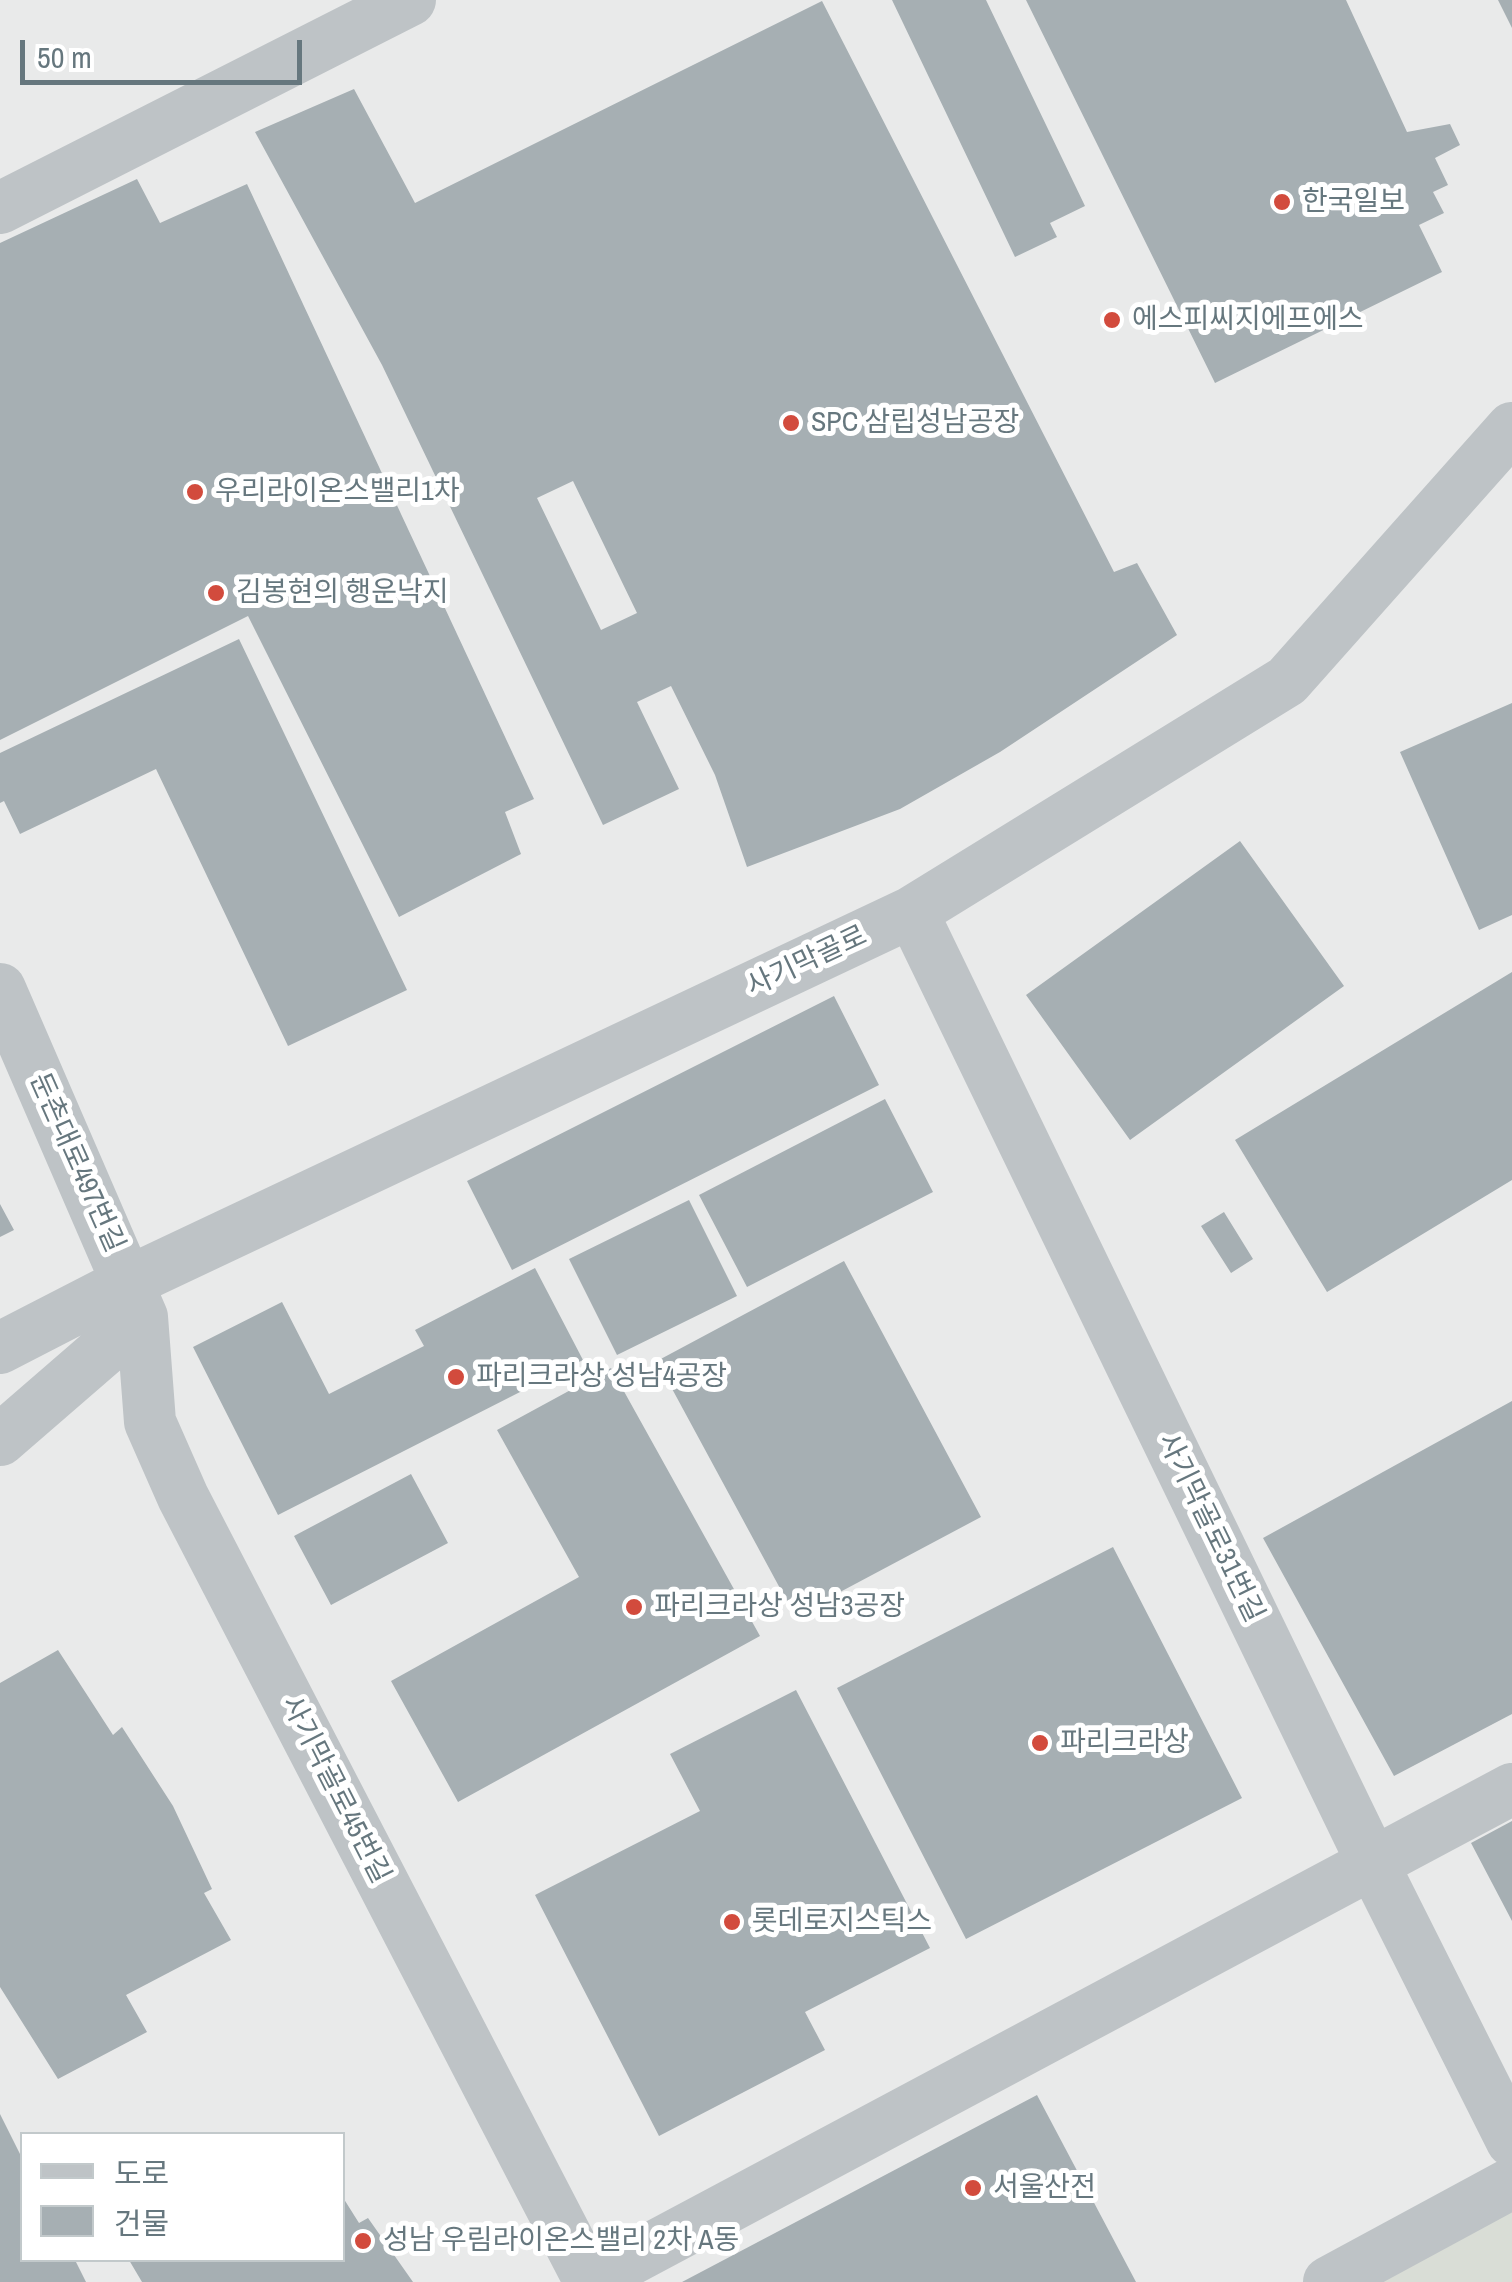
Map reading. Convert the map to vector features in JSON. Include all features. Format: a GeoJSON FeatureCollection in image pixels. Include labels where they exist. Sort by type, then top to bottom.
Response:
{"type":"FeatureCollection","features":[{"type":"Feature","properties":{"kind":"street"},"geometry":{"type":"LineString","coordinates":[[0,208],[410,0]]}},
{"type":"Feature","properties":{"kind":"street","name":"사기막골로"},"geometry":{"type":"LineString","coordinates":[[0,1348],[135,1300],[912,912],[1287,681],[1512,428]]}},
{"type":"Feature","properties":{"kind":"street","name":"사기막골로31번길"},"geometry":{"type":"LineString","coordinates":[[912,912],[1372,1864],[1512,2142]]}},
{"type":"Feature","properties":{"kind":"street","name":"둔촌대로497번길"},"geometry":{"type":"LineString","coordinates":[[0,988],[135,1300]]}},
{"type":"Feature","properties":{"kind":"street"},"geometry":{"type":"LineString","coordinates":[[0,1440],[135,1300]]}},
{"type":"Feature","properties":{"kind":"street","name":"사기막골로45번길"},"geometry":{"type":"LineString","coordinates":[[135,1300],[150,1422],[184,1497],[590,2281]]}},
{"type":"Feature","properties":{"kind":"street"},"geometry":{"type":"LineString","coordinates":[[590,2281],[1512,1789]]}},
{"type":"Feature","properties":{"kind":"street"},"geometry":{"type":"LineString","coordinates":[[1330,2282],[1512,2183]]}},
{"type":"Feature","properties":{"kind":"shaded area"},"geometry":{"type":"Polygon","coordinates":[[[0,0],[1512,0],[1512,2171],[1309,2282],[0,2282],[0,0]]]}},
{"type":"Feature","properties":{"kind":"shaded area"},"geometry":{"type":"Polygon","coordinates":[[[1512,2183],[1512,2282],[1331,2282],[1512,2183]]]}},
{"type":"Feature","properties":{"kind":"building"},"geometry":{"type":"Polygon","coordinates":[[[892,0],[986,0],[1085,206],[1050,223],[1057,237],[1015,257],[892,0]]]}},
{"type":"Feature","properties":{"kind":"building","name":"한국일보"},"geometry":{"type":"Polygon","coordinates":[[[1026,0],[1346,0],[1407,132],[1450,124],[1460,145],[1435,158],[1448,185],[1433,192],[1444,213],[1419,225],[1442,272],[1215,383],[1026,0]]]}},
{"type":"Feature","properties":{"kind":"building"},"geometry":{"type":"Polygon","coordinates":[[[1498,0],[1512,0],[1512,28],[1498,0]]]}},
{"type":"Feature","properties":{"kind":"building","name":"SPC 삼립성남공장"},"geometry":{"type":"Polygon","coordinates":[[[822,1],[1114,572],[1137,563],[1177,635],[1000,752],[900,809],[747,867],[715,775],[671,686],[637,702],[679,789],[603,825],[382,365],[255,132],[354,89],[415,203],[822,1]],[[573,481],[537,498],[601,630],[637,613],[573,481]]]}},
{"type":"Feature","properties":{"kind":"building","name":"우리라이온스밸리1차"},"geometry":{"type":"Polygon","coordinates":[[[137,179],[160,223],[247,184],[534,799],[505,812],[521,854],[399,917],[248,616],[0,740],[0,243],[137,179]]]}},
{"type":"Feature","properties":{"kind":"building"},"geometry":{"type":"Polygon","coordinates":[[[239,639],[407,990],[288,1046],[156,769],[20,834],[4,801],[0,803],[0,753],[239,639]]]}},
{"type":"Feature","properties":{"kind":"building"},"geometry":{"type":"Polygon","coordinates":[[[1512,703],[1512,915],[1479,930],[1400,752],[1512,703]]]}},
{"type":"Feature","properties":{"kind":"building"},"geometry":{"type":"Polygon","coordinates":[[[1240,841],[1344,986],[1130,1140],[1026,995],[1240,841]]]}},
{"type":"Feature","properties":{"kind":"building"},"geometry":{"type":"Polygon","coordinates":[[[1512,972],[1512,1180],[1327,1292],[1235,1140],[1512,972]]]}},
{"type":"Feature","properties":{"kind":"building"},"geometry":{"type":"Polygon","coordinates":[[[834,996],[879,1085],[512,1270],[467,1181],[834,996]]]}},
{"type":"Feature","properties":{"kind":"building"},"geometry":{"type":"Polygon","coordinates":[[[885,1099],[933,1192],[747,1287],[699,1195],[885,1099]]]}},
{"type":"Feature","properties":{"kind":"building"},"geometry":{"type":"Polygon","coordinates":[[[689,1200],[737,1296],[617,1355],[569,1259],[689,1200]]]}},
{"type":"Feature","properties":{"kind":"building"},"geometry":{"type":"Polygon","coordinates":[[[0,1204],[14,1230],[0,1237],[0,1204]]]}},
{"type":"Feature","properties":{"kind":"building"},"geometry":{"type":"Polygon","coordinates":[[[1224,1212],[1253,1259],[1231,1273],[1201,1226],[1224,1212]]]}},
{"type":"Feature","properties":{"kind":"building"},"geometry":{"type":"Polygon","coordinates":[[[844,1261],[981,1517],[795,1616],[657,1361],[844,1261]]]}},
{"type":"Feature","properties":{"kind":"building","name":"파리크라상 성남4공장"},"geometry":{"type":"Polygon","coordinates":[[[535,1268],[583,1360],[278,1515],[193,1347],[282,1302],[329,1394],[424,1346],[415,1330],[535,1268]]]}},
{"type":"Feature","properties":{"kind":"building","name":"파리크라상 성남3공장"},"geometry":{"type":"Polygon","coordinates":[[[611,1368],[760,1636],[458,1802],[391,1681],[579,1577],[497,1430],[611,1368]]]}},
{"type":"Feature","properties":{"kind":"building"},"geometry":{"type":"Polygon","coordinates":[[[1512,1401],[1512,1714],[1394,1776],[1263,1538],[1512,1401]]]}},
{"type":"Feature","properties":{"kind":"building"},"geometry":{"type":"Polygon","coordinates":[[[411,1474],[448,1543],[331,1605],[294,1536],[411,1474]]]}},
{"type":"Feature","properties":{"kind":"building","name":"파리크라상"},"geometry":{"type":"Polygon","coordinates":[[[1113,1547],[1242,1798],[966,1939],[837,1688],[1113,1547]]]}},
{"type":"Feature","properties":{"kind":"building"},"geometry":{"type":"Polygon","coordinates":[[[58,1650],[113,1735],[122,1727],[173,1806],[212,1889],[204,1893],[231,1940],[126,1995],[147,2032],[58,2079],[0,1987],[0,1683],[58,1650]]]}},
{"type":"Feature","properties":{"kind":"building","name":"롯데로지스틱스"},"geometry":{"type":"Polygon","coordinates":[[[796,1690],[930,1948],[805,2012],[825,2050],[659,2136],[535,1895],[700,1811],[670,1754],[796,1690]]]}},
{"type":"Feature","properties":{"kind":"building"},"geometry":{"type":"Polygon","coordinates":[[[1512,1821],[1512,1921],[1471,1843],[1512,1821]]]}},
{"type":"Feature","properties":{"kind":"building","name":"서울산전"},"geometry":{"type":"Polygon","coordinates":[[[1037,2095],[1136,2282],[682,2282],[1037,2095]]]}},
{"type":"Feature","properties":{"kind":"building"},"geometry":{"type":"Polygon","coordinates":[[[0,2114],[20,2154],[20,2262],[76,2262],[86,2282],[0,2282],[0,2114]]]}},
{"type":"Feature","properties":{"kind":"building","name":"성남 우림라이온스밸리 2차 A동"},"geometry":{"type":"Polygon","coordinates":[[[345,2201],[359,2223],[368,2218],[413,2282],[142,2282],[130,2262],[345,2262],[345,2201]]]}},
{"type":"Feature","properties":{"kind":"place","name":"한국일보"},"geometry":{"type":"Point","coordinates":[1282,202]}},
{"type":"Feature","properties":{"kind":"place","name":"에스피씨지에프에스"},"geometry":{"type":"Point","coordinates":[1112,320]}},
{"type":"Feature","properties":{"kind":"place","name":"SPC 삼립성남공장"},"geometry":{"type":"Point","coordinates":[791,423]}},
{"type":"Feature","properties":{"kind":"place","name":"우리라이온스밸리1차"},"geometry":{"type":"Point","coordinates":[195,492]}},
{"type":"Feature","properties":{"kind":"place","name":"김봉현의 행운낙지"},"geometry":{"type":"Point","coordinates":[216,593]}},
{"type":"Feature","properties":{"kind":"place","name":"파리크라상 성남4공장"},"geometry":{"type":"Point","coordinates":[456,1377]}},
{"type":"Feature","properties":{"kind":"place","name":"파리크라상 성남3공장"},"geometry":{"type":"Point","coordinates":[634,1607]}},
{"type":"Feature","properties":{"kind":"place","name":"파리크라상"},"geometry":{"type":"Point","coordinates":[1040,1743]}},
{"type":"Feature","properties":{"kind":"place","name":"롯데로지스틱스"},"geometry":{"type":"Point","coordinates":[732,1922]}},
{"type":"Feature","properties":{"kind":"place","name":"서울산전"},"geometry":{"type":"Point","coordinates":[973,2188]}},
{"type":"Feature","properties":{"kind":"place","name":"성남 우림라이온스밸리 2차 A동"},"geometry":{"type":"Point","coordinates":[363,2241]}}]}
